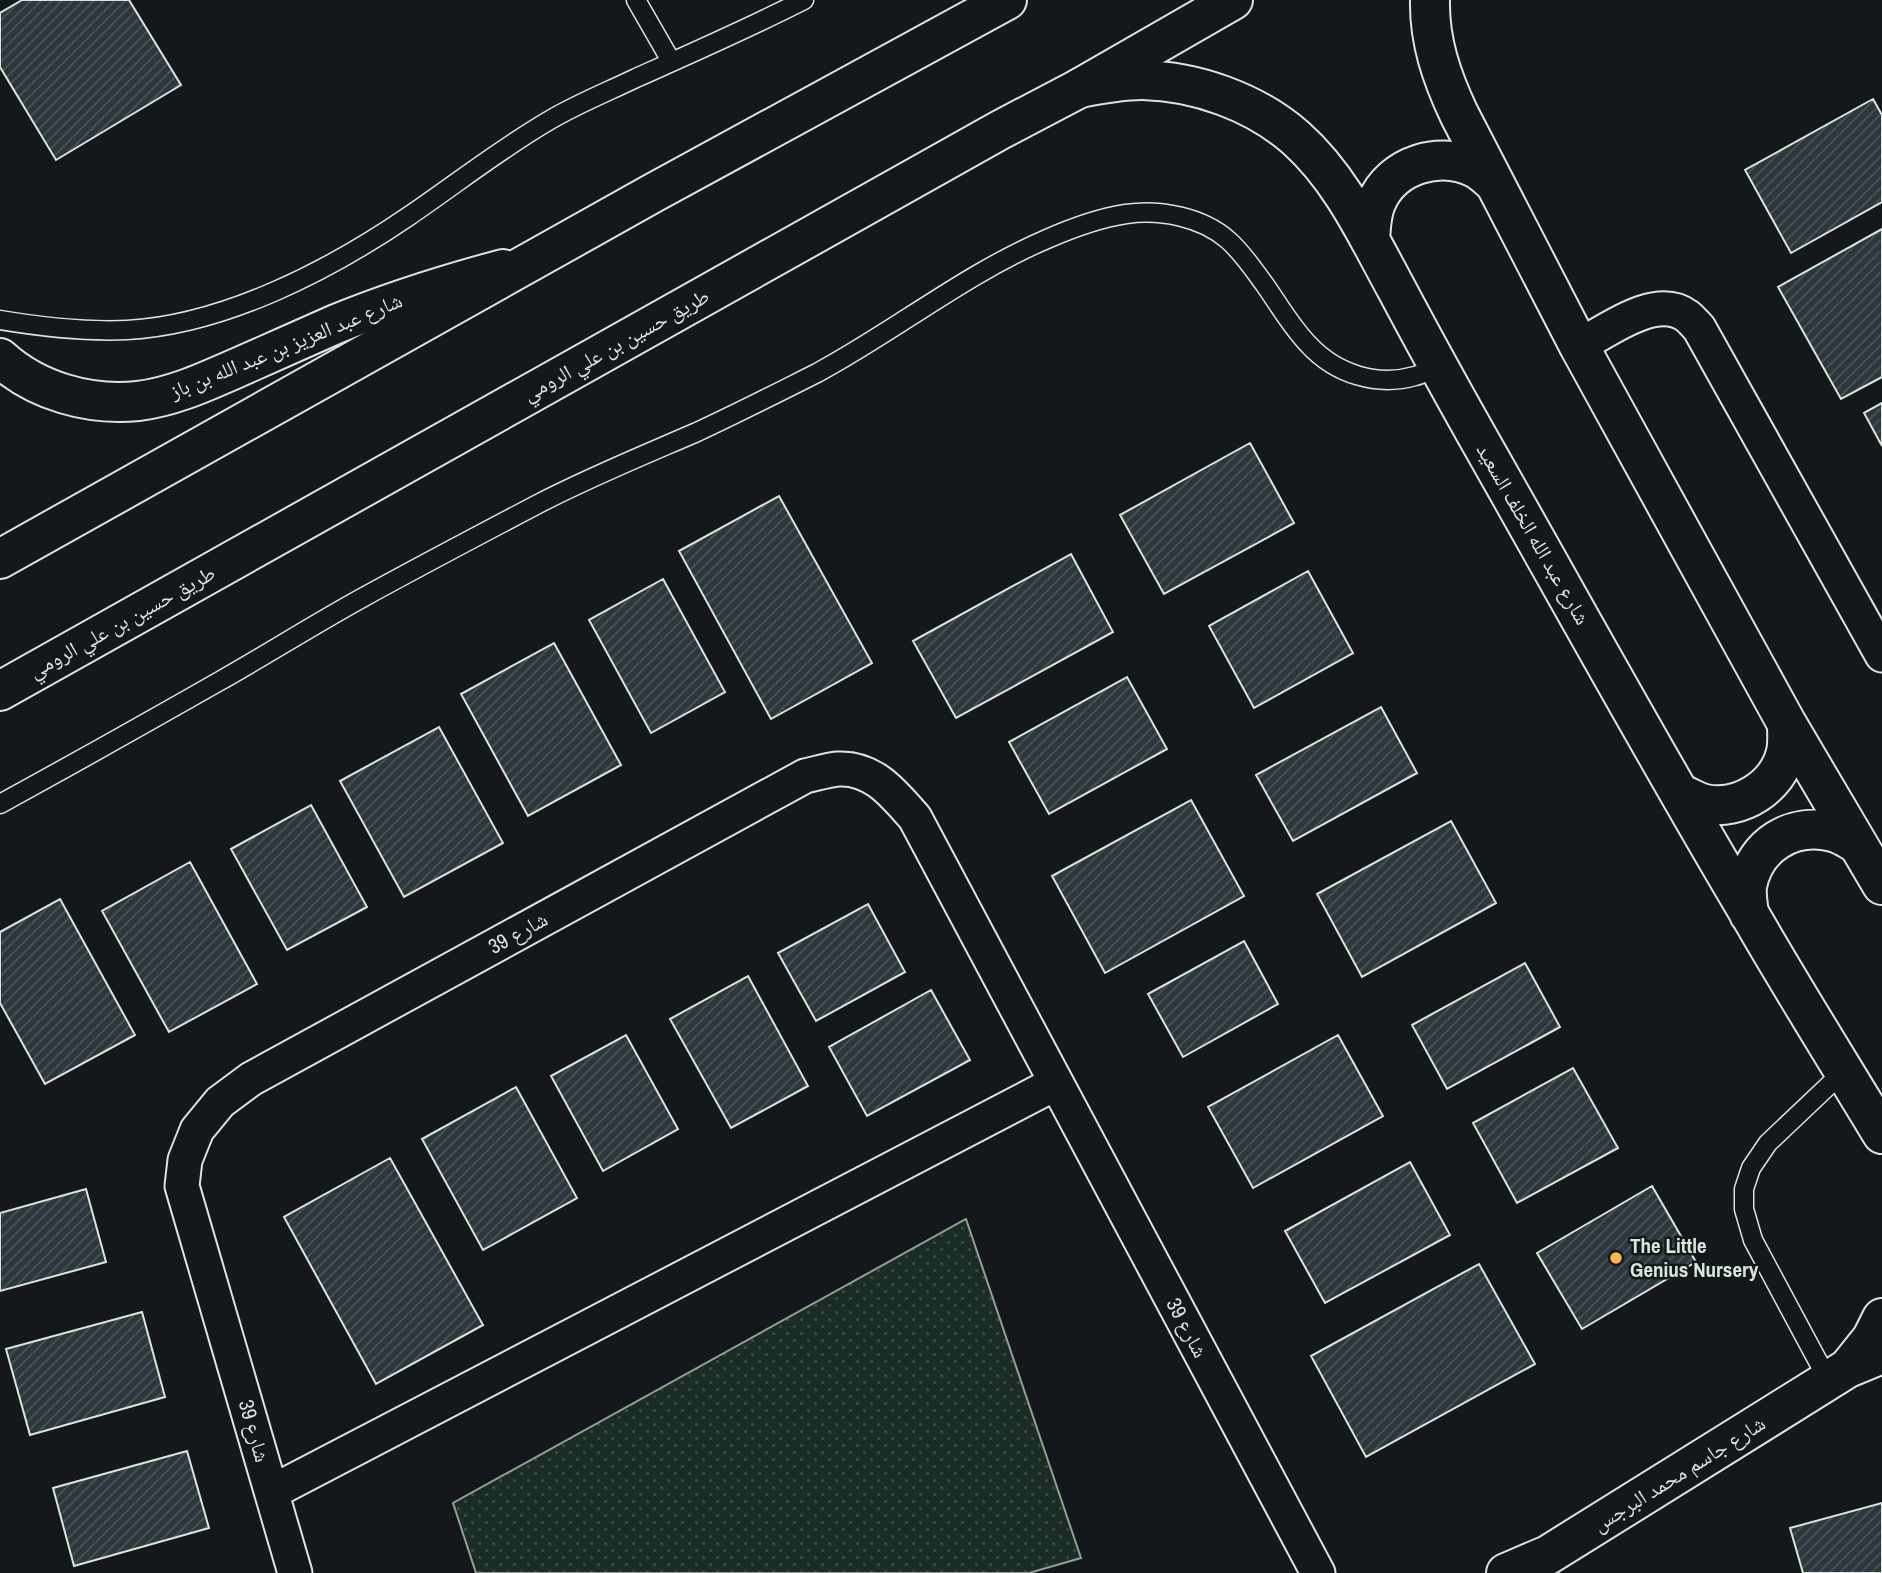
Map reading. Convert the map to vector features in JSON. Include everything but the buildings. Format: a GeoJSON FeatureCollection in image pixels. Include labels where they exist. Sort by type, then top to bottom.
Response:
{"type":"FeatureCollection","features":[{"type":"Feature","properties":{"kind":"main road"},"geometry":{"type":"LineString","coordinates":[[0,559],[665,187],[1007,0]]}},
{"type":"Feature","properties":{"kind":"main road","name":"طريق حسين بن علي الرومي"},"geometry":{"type":"LineString","coordinates":[[0,691],[1233,0]]}},
{"type":"Feature","properties":{"kind":"main road"},"geometry":{"type":"LineString","coordinates":[[1430,0],[1437,62],[1447,89],[1494,183],[1579,346],[1787,724],[1882,885]]}},
{"type":"Feature","properties":{"kind":"main road","name":"شارع عبد الله الخلف السعيد"},"geometry":{"type":"LineString","coordinates":[[1080,88],[1143,80],[1175,83],[1227,97],[1266,116],[1292,135],[1316,157],[1336,182],[1679,793],[1882,1134]]}},
{"type":"Feature","properties":{"kind":"main road"},"geometry":{"type":"LineString","coordinates":[[1370,240],[1371,221],[1377,202],[1387,185],[1403,172],[1421,163],[1441,160],[1460,163],[1479,170],[1494,183]]}},
{"type":"Feature","properties":{"kind":"main road","name":"شارع عبد العزيز بن عبد الله بن باز"},"geometry":{"type":"LineString","coordinates":[[0,358],[37,384],[63,394],[107,402],[139,401],[202,383],[339,323],[403,299],[536,260]]}},
{"type":"Feature","properties":{"kind":"main road"},"geometry":{"type":"LineString","coordinates":[[1679,793],[1704,804],[1731,804],[1756,795],[1776,776],[1787,751],[1787,724]]}},
{"type":"Feature","properties":{"kind":"main road"},"geometry":{"type":"LineString","coordinates":[[1749,914],[1746,889],[1753,866],[1768,846],[1788,834],[1813,828],[1836,832],[1857,845]]}},
{"type":"Feature","properties":{"kind":"main road","name":"شارع جاسم محمد البرجس"},"geometry":{"type":"LineString","coordinates":[[1506,1573],[1551,1564],[1853,1367],[1882,1318]]}},
{"type":"Feature","properties":{"kind":"street"},"geometry":{"type":"LineString","coordinates":[[1579,346],[1643,312],[1660,308],[1676,310],[1688,316],[1699,328],[1882,655]]}},
{"type":"Feature","properties":{"kind":"street","name":"شارع 39"},"geometry":{"type":"LineString","coordinates":[[295,1573],[183,1186],[185,1160],[197,1130],[220,1102],[251,1079],[804,776],[839,769],[866,773],[892,791],[915,818],[1318,1573]]}},
{"type":"Feature","properties":{"kind":"street","name":"شارع 39"},"geometry":{"type":"LineString","coordinates":[[272,1492],[1056,1083]]}},
{"type":"Feature","properties":{"kind":"lane"},"geometry":{"type":"LineString","coordinates":[[636,0],[671,61]]}},
{"type":"Feature","properties":{"kind":"lane"},"geometry":{"type":"LineString","coordinates":[[0,320],[40,327],[129,330],[173,324],[258,298],[298,281],[355,250],[409,216],[505,147],[553,118],[804,0]]}},
{"type":"Feature","properties":{"kind":"lane"},"geometry":{"type":"LineString","coordinates":[[0,804],[451,550],[545,501],[763,401],[881,335],[982,271],[1028,247],[1104,219],[1141,213],[1179,216],[1224,236],[1243,254],[1306,343],[1324,360],[1345,372],[1368,379],[1392,380],[1416,376],[1438,367]]}},
{"type":"Feature","properties":{"kind":"lane"},"geometry":{"type":"LineString","coordinates":[[1844,1072],[1768,1143],[1751,1168],[1744,1189],[1744,1209],[1753,1241],[1853,1367]]}},
{"type":"Feature","properties":{"kind":"green space"},"geometry":{"type":"Polygon","coordinates":[[[966,1219],[1081,1558],[1029,1573],[476,1573],[453,1503],[966,1219]]]}},
{"type":"Feature","properties":{"kind":"place","name":"The Little Genius Nursery"},"geometry":{"type":"Point","coordinates":[1616,1258]}}]}
